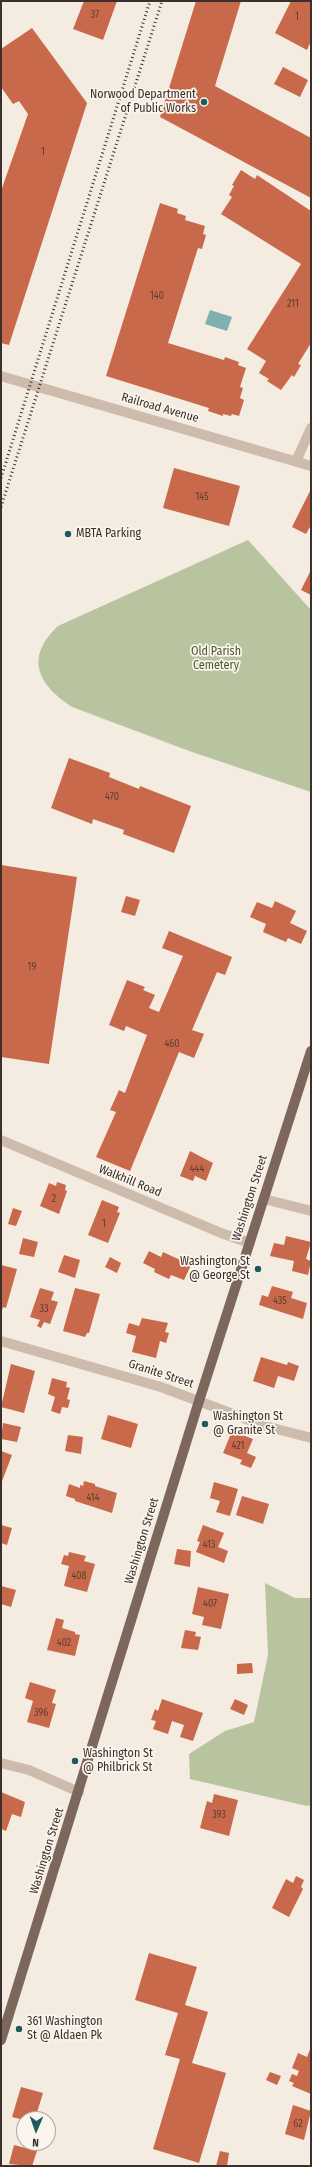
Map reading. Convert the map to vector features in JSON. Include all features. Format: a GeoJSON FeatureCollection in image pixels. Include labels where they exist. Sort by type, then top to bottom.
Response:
{"type":"FeatureCollection","features":[{"type":"Feature","properties":{"kind":"main road","name":"Washington Street"},"geometry":{"type":"LineString","coordinates":[[1,2040],[199,1401],[311,1051]]}},
{"type":"Feature","properties":{"kind":"street","name":"Railroad Avenue"},"geometry":{"type":"LineString","coordinates":[[1,376],[311,466]]}},
{"type":"Feature","properties":{"kind":"street"},"geometry":{"type":"LineString","coordinates":[[296,461],[311,428]]}},
{"type":"Feature","properties":{"kind":"street","name":"Walkhill Road"},"geometry":{"type":"LineString","coordinates":[[1,1140],[221,1233],[250,1243]]}},
{"type":"Feature","properties":{"kind":"street"},"geometry":{"type":"LineString","coordinates":[[264,1199],[311,1211]]}},
{"type":"Feature","properties":{"kind":"street","name":"Granite Street"},"geometry":{"type":"LineString","coordinates":[[1,1341],[161,1387],[265,1426],[311,1438]]}},
{"type":"Feature","properties":{"kind":"street"},"geometry":{"type":"LineString","coordinates":[[1,1763],[29,1770],[79,1792]]}},
{"type":"Feature","properties":{"kind":"green space","name":"Old Parish Cemetery"},"geometry":{"type":"Polygon","coordinates":[[[248,540],[311,610],[311,792],[192,752],[72,707],[60,699],[51,690],[44,680],[40,670],[39,660],[41,649],[47,638],[58,626],[248,540]]]}},
{"type":"Feature","properties":{"kind":"green space"},"geometry":{"type":"Polygon","coordinates":[[[265,1583],[295,1598],[311,1598],[311,1805],[307,1806],[190,1779],[189,1754],[225,1731],[254,1722],[268,1655],[265,1583]]]}},
{"type":"Feature","properties":{"kind":"water"},"geometry":{"type":"Polygon","coordinates":[[[210,310],[232,317],[227,331],[205,324],[210,310]]]}},
{"type":"Feature","properties":{"kind":"building"},"geometry":{"type":"Polygon","coordinates":[[[84,1],[117,1],[103,40],[73,29],[84,1]]]}},
{"type":"Feature","properties":{"kind":"building","name":"Norwood Department of Public Works"},"geometry":{"type":"Polygon","coordinates":[[[196,1],[241,1],[215,86],[311,138],[311,198],[160,117],[196,1]]]}},
{"type":"Feature","properties":{"kind":"building"},"geometry":{"type":"Polygon","coordinates":[[[291,1],[311,1],[311,41],[307,50],[275,33],[291,1]]]}},
{"type":"Feature","properties":{"kind":"building"},"geometry":{"type":"Polygon","coordinates":[[[32,28],[87,103],[9,345],[1,343],[1,191],[28,114],[19,101],[13,104],[1,87],[1,49],[32,28]]]}},
{"type":"Feature","properties":{"kind":"building"},"geometry":{"type":"Polygon","coordinates":[[[283,67],[308,80],[300,97],[274,84],[283,67]]]}},
{"type":"Feature","properties":{"kind":"building"},"geometry":{"type":"Polygon","coordinates":[[[241,170],[255,179],[257,175],[311,211],[311,343],[298,364],[301,365],[294,377],[292,375],[281,390],[267,381],[269,379],[259,373],[266,361],[247,349],[301,264],[221,214],[232,197],[229,195],[234,186],[232,185],[241,170]]]}},
{"type":"Feature","properties":{"kind":"building"},"geometry":{"type":"Polygon","coordinates":[[[160,203],[178,209],[177,213],[186,216],[185,220],[205,226],[203,234],[206,235],[202,249],[198,248],[168,343],[224,360],[225,357],[239,362],[238,365],[246,368],[240,387],[243,388],[240,398],[244,400],[239,416],[223,414],[223,416],[208,411],[209,408],[106,376],[160,203]]]}},
{"type":"Feature","properties":{"kind":"building"},"geometry":{"type":"Polygon","coordinates":[[[174,468],[240,486],[229,526],[163,508],[174,468]]]}},
{"type":"Feature","properties":{"kind":"building"},"geometry":{"type":"Polygon","coordinates":[[[311,489],[311,525],[306,534],[292,527],[311,489]]]}},
{"type":"Feature","properties":{"kind":"building"},"geometry":{"type":"Polygon","coordinates":[[[311,570],[311,595],[301,590],[311,570]]]}},
{"type":"Feature","properties":{"kind":"building"},"geometry":{"type":"Polygon","coordinates":[[[69,758],[110,773],[109,777],[139,789],[140,786],[191,806],[174,853],[123,834],[124,830],[93,819],[92,824],[51,808],[69,758]]]}},
{"type":"Feature","properties":{"kind":"building"},"geometry":{"type":"Polygon","coordinates":[[[1,865],[77,877],[49,1064],[1,1057],[1,865]]]}},
{"type":"Feature","properties":{"kind":"building"},"geometry":{"type":"Polygon","coordinates":[[[126,896],[140,900],[135,916],[121,912],[126,896]]]}},
{"type":"Feature","properties":{"kind":"building"},"geometry":{"type":"Polygon","coordinates":[[[275,901],[296,911],[290,923],[307,931],[301,944],[288,938],[286,942],[263,932],[266,924],[250,917],[257,902],[272,908],[275,901]]]}},
{"type":"Feature","properties":{"kind":"building"},"geometry":{"type":"Polygon","coordinates":[[[169,931],[232,957],[225,975],[217,972],[192,1030],[204,1034],[194,1058],[179,1052],[130,1171],[96,1157],[116,1112],[110,1110],[119,1090],[125,1093],[147,1035],[126,1026],[124,1031],[109,1025],[127,980],[145,987],[143,990],[155,995],[149,1008],[159,1012],[183,956],[162,948],[169,931]]]}},
{"type":"Feature","properties":{"kind":"building"},"geometry":{"type":"Polygon","coordinates":[[[190,1151],[213,1163],[206,1181],[195,1176],[193,1181],[180,1176],[190,1151]]]}},
{"type":"Feature","properties":{"kind":"building"},"geometry":{"type":"Polygon","coordinates":[[[57,1182],[66,1185],[65,1190],[67,1191],[59,1214],[40,1206],[49,1183],[56,1186],[57,1182]]]}},
{"type":"Feature","properties":{"kind":"building"},"geometry":{"type":"Polygon","coordinates":[[[102,1200],[119,1207],[117,1212],[120,1213],[108,1243],[88,1235],[102,1200]]]}},
{"type":"Feature","properties":{"kind":"building"},"geometry":{"type":"Polygon","coordinates":[[[13,1208],[22,1211],[16,1226],[8,1224],[13,1208]]]}},
{"type":"Feature","properties":{"kind":"building"},"geometry":{"type":"Polygon","coordinates":[[[286,1236],[311,1242],[306,1259],[311,1261],[308,1275],[292,1271],[294,1261],[270,1256],[274,1243],[284,1245],[286,1236]]]}},
{"type":"Feature","properties":{"kind":"building"},"geometry":{"type":"Polygon","coordinates":[[[23,1238],[38,1242],[34,1257],[19,1254],[23,1238]]]}},
{"type":"Feature","properties":{"kind":"building"},"geometry":{"type":"Polygon","coordinates":[[[149,1251],[161,1257],[163,1252],[191,1265],[184,1280],[171,1275],[169,1279],[154,1272],[155,1269],[143,1263],[149,1251]]]}},
{"type":"Feature","properties":{"kind":"building"},"geometry":{"type":"Polygon","coordinates":[[[64,1255],[80,1260],[75,1278],[58,1272],[64,1255]]]}},
{"type":"Feature","properties":{"kind":"building"},"geometry":{"type":"Polygon","coordinates":[[[110,1257],[121,1263],[117,1273],[105,1267],[110,1257]]]}},
{"type":"Feature","properties":{"kind":"building"},"geometry":{"type":"Polygon","coordinates":[[[1,1265],[17,1269],[6,1308],[3,1307],[1,1314],[1,1265]]]}},
{"type":"Feature","properties":{"kind":"building"},"geometry":{"type":"Polygon","coordinates":[[[272,1286],[293,1292],[291,1298],[307,1303],[303,1319],[259,1305],[262,1295],[268,1297],[272,1286]]]}},
{"type":"Feature","properties":{"kind":"building"},"geometry":{"type":"Polygon","coordinates":[[[40,1288],[54,1292],[51,1300],[58,1302],[50,1324],[44,1322],[41,1328],[37,1326],[40,1320],[30,1317],[40,1288]]]}},
{"type":"Feature","properties":{"kind":"building"},"geometry":{"type":"Polygon","coordinates":[[[75,1288],[100,1294],[89,1333],[87,1333],[85,1337],[63,1331],[75,1288]]]}},
{"type":"Feature","properties":{"kind":"building"},"geometry":{"type":"Polygon","coordinates":[[[142,1318],[168,1323],[165,1332],[169,1333],[166,1343],[160,1341],[156,1358],[132,1352],[136,1336],[126,1333],[129,1323],[139,1326],[142,1318]]]}},
{"type":"Feature","properties":{"kind":"building"},"geometry":{"type":"Polygon","coordinates":[[[261,1357],[287,1365],[288,1362],[299,1366],[294,1381],[278,1376],[274,1388],[253,1381],[261,1357]]]}},
{"type":"Feature","properties":{"kind":"building"},"geometry":{"type":"Polygon","coordinates":[[[11,1364],[35,1371],[24,1413],[1,1407],[11,1364]]]}},
{"type":"Feature","properties":{"kind":"building"},"geometry":{"type":"Polygon","coordinates":[[[52,1378],[67,1382],[66,1387],[70,1388],[67,1399],[70,1400],[68,1408],[62,1407],[60,1414],[51,1411],[55,1397],[48,1394],[52,1378]]]}},
{"type":"Feature","properties":{"kind":"building"},"geometry":{"type":"Polygon","coordinates":[[[108,1415],[138,1424],[131,1448],[101,1439],[108,1415]]]}},
{"type":"Feature","properties":{"kind":"building"},"geometry":{"type":"Polygon","coordinates":[[[3,1423],[21,1427],[17,1442],[1,1439],[3,1423]]]}},
{"type":"Feature","properties":{"kind":"building"},"geometry":{"type":"Polygon","coordinates":[[[232,1431],[253,1439],[247,1453],[256,1457],[251,1468],[240,1464],[242,1460],[223,1453],[232,1431]]]}},
{"type":"Feature","properties":{"kind":"building"},"geometry":{"type":"Polygon","coordinates":[[[68,1435],[83,1437],[81,1454],[65,1451],[68,1435]]]}},
{"type":"Feature","properties":{"kind":"building"},"geometry":{"type":"Polygon","coordinates":[[[1,1451],[12,1455],[1,1484],[1,1451]]]}},
{"type":"Feature","properties":{"kind":"building"},"geometry":{"type":"Polygon","coordinates":[[[84,1481],[117,1493],[112,1513],[75,1501],[75,1499],[66,1496],[69,1484],[80,1488],[80,1485],[83,1486],[84,1481]]]}},
{"type":"Feature","properties":{"kind":"building"},"geometry":{"type":"Polygon","coordinates":[[[214,1482],[238,1489],[230,1516],[216,1512],[220,1501],[210,1498],[214,1482]]]}},
{"type":"Feature","properties":{"kind":"building"},"geometry":{"type":"Polygon","coordinates":[[[242,1496],[269,1504],[263,1524],[236,1515],[242,1496]]]}},
{"type":"Feature","properties":{"kind":"building"},"geometry":{"type":"Polygon","coordinates":[[[1,1525],[12,1528],[7,1545],[1,1543],[1,1525]]]}},
{"type":"Feature","properties":{"kind":"building"},"geometry":{"type":"Polygon","coordinates":[[[203,1525],[224,1533],[218,1547],[228,1551],[224,1563],[196,1552],[200,1542],[197,1541],[203,1525]]]}},
{"type":"Feature","properties":{"kind":"building"},"geometry":{"type":"Polygon","coordinates":[[[177,1549],[191,1551],[190,1567],[174,1564],[177,1549]]]}},
{"type":"Feature","properties":{"kind":"building"},"geometry":{"type":"Polygon","coordinates":[[[69,1552],[86,1556],[84,1561],[95,1564],[87,1592],[64,1586],[69,1566],[61,1564],[64,1555],[68,1556],[69,1552]]]}},
{"type":"Feature","properties":{"kind":"building"},"geometry":{"type":"Polygon","coordinates":[[[1,1586],[16,1590],[11,1607],[1,1604],[1,1586]]]}},
{"type":"Feature","properties":{"kind":"building"},"geometry":{"type":"Polygon","coordinates":[[[198,1587],[229,1594],[221,1629],[202,1625],[204,1617],[192,1614],[198,1587]]]}},
{"type":"Feature","properties":{"kind":"building"},"geometry":{"type":"Polygon","coordinates":[[[56,1618],[64,1620],[62,1628],[80,1635],[75,1656],[47,1650],[56,1618]]]}},
{"type":"Feature","properties":{"kind":"building"},"geometry":{"type":"Polygon","coordinates":[[[185,1630],[196,1632],[195,1636],[201,1637],[198,1650],[181,1648],[185,1630]]]}},
{"type":"Feature","properties":{"kind":"building"},"geometry":{"type":"Polygon","coordinates":[[[252,1663],[253,1673],[237,1674],[237,1664],[252,1663]]]}},
{"type":"Feature","properties":{"kind":"building"},"geometry":{"type":"Polygon","coordinates":[[[30,1682],[56,1690],[52,1703],[56,1704],[49,1728],[27,1722],[33,1701],[25,1698],[30,1682]]]}},
{"type":"Feature","properties":{"kind":"building"},"geometry":{"type":"Polygon","coordinates":[[[162,1699],[203,1713],[193,1741],[180,1737],[184,1725],[172,1721],[168,1734],[153,1729],[156,1721],[151,1720],[155,1709],[158,1711],[162,1699]]]}},
{"type":"Feature","properties":{"kind":"building"},"geometry":{"type":"Polygon","coordinates":[[[235,1699],[248,1705],[244,1715],[230,1709],[235,1699]]]}},
{"type":"Feature","properties":{"kind":"building"},"geometry":{"type":"Polygon","coordinates":[[[1,1792],[25,1802],[21,1817],[12,1814],[6,1831],[1,1829],[1,1792]]]}},
{"type":"Feature","properties":{"kind":"building"},"geometry":{"type":"Polygon","coordinates":[[[214,1794],[238,1800],[229,1836],[200,1828],[207,1801],[212,1803],[214,1794]]]}},
{"type":"Feature","properties":{"kind":"building"},"geometry":{"type":"Polygon","coordinates":[[[296,1876],[304,1880],[301,1887],[303,1889],[289,1917],[272,1908],[286,1879],[293,1883],[296,1876]]]}},
{"type":"Feature","properties":{"kind":"building"},"geometry":{"type":"Polygon","coordinates":[[[149,1953],[197,1967],[185,2005],[208,2012],[192,2063],[226,2073],[199,2163],[153,2149],[180,2059],[165,2055],[178,2013],[135,2000],[149,1953]]]}},
{"type":"Feature","properties":{"kind":"building"},"geometry":{"type":"Polygon","coordinates":[[[311,2047],[311,2094],[292,2086],[294,2083],[289,2081],[292,2074],[297,2076],[299,2071],[292,2068],[298,2053],[307,2057],[311,2047]]]}},
{"type":"Feature","properties":{"kind":"building"},"geometry":{"type":"Polygon","coordinates":[[[270,2072],[281,2076],[277,2085],[266,2080],[270,2072]]]}},
{"type":"Feature","properties":{"kind":"building"},"geometry":{"type":"Polygon","coordinates":[[[21,2087],[43,2093],[37,2111],[16,2111],[16,2118],[12,2117],[21,2087]]]}},
{"type":"Feature","properties":{"kind":"building"},"geometry":{"type":"Polygon","coordinates":[[[293,2105],[311,2111],[304,2140],[285,2134],[293,2105]]]}},
{"type":"Feature","properties":{"kind":"building"},"geometry":{"type":"Polygon","coordinates":[[[14,2145],[16,2146],[16,2151],[37,2151],[32,2166],[9,2164],[14,2145]]]}},
{"type":"Feature","properties":{"kind":"building"},"geometry":{"type":"Polygon","coordinates":[[[220,2151],[229,2153],[227,2166],[216,2166],[220,2151]]]}},
{"type":"Feature","properties":{"kind":"railway"},"geometry":{"type":"LineString","coordinates":[[1,478],[150,1]]}},
{"type":"Feature","properties":{"kind":"railway"},"geometry":{"type":"LineString","coordinates":[[1,507],[162,1]]}},
{"type":"Feature","properties":{"kind":"place","name":"Norwood Department of Public Works"},"geometry":{"type":"Point","coordinates":[204,102]}},
{"type":"Feature","properties":{"kind":"place","name":"MBTA Parking"},"geometry":{"type":"Point","coordinates":[68,534]}},
{"type":"Feature","properties":{"kind":"place","name":"Washington St @ George St"},"geometry":{"type":"Point","coordinates":[258,1269]}},
{"type":"Feature","properties":{"kind":"place","name":"Washington St @ Granite St"},"geometry":{"type":"Point","coordinates":[205,1424]}},
{"type":"Feature","properties":{"kind":"place","name":"Washington St @ Philbrick St"},"geometry":{"type":"Point","coordinates":[75,1761]}},
{"type":"Feature","properties":{"kind":"place","name":"361 Washington St @ Aldaen Pk"},"geometry":{"type":"Point","coordinates":[19,2029]}}]}
